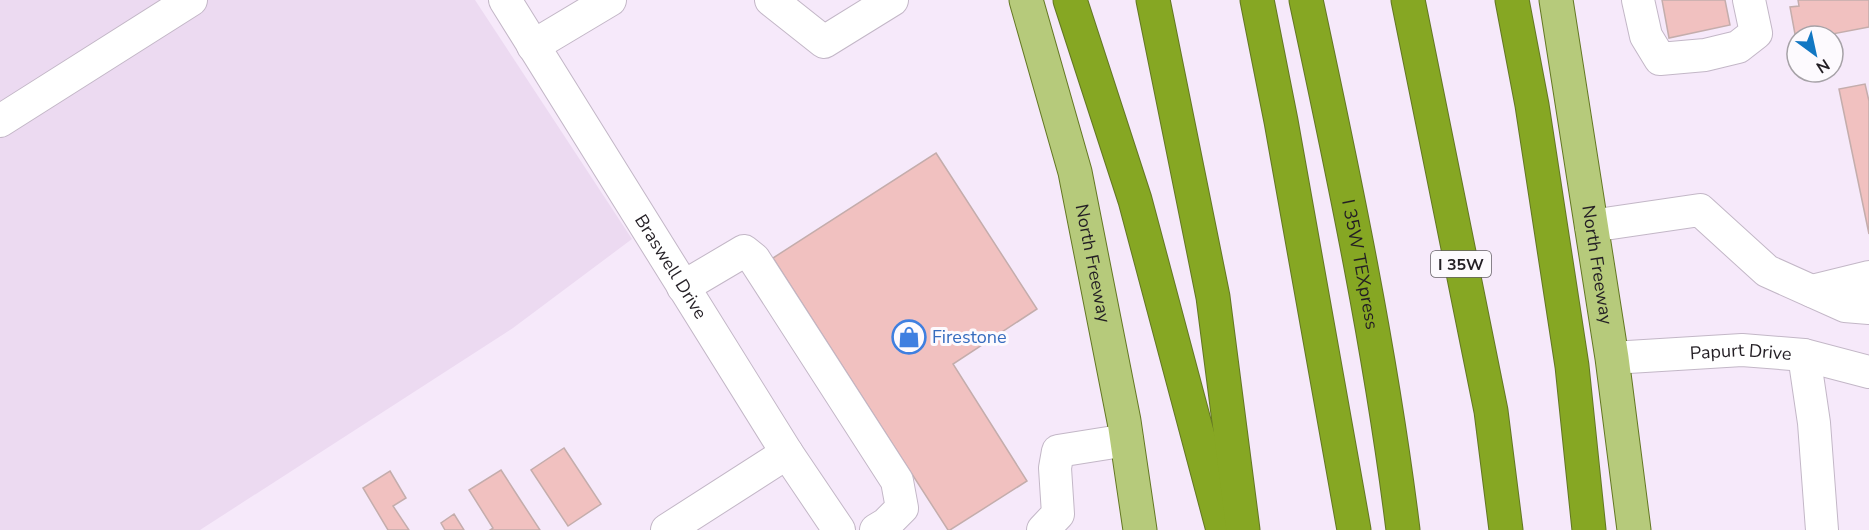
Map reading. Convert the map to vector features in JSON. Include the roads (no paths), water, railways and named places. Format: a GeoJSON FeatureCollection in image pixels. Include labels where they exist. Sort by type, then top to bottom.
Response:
{"type":"FeatureCollection","features":[{"type":"Feature","properties":{"kind":"highway"},"geometry":{"type":"LineString","coordinates":[[1070,0],[1135,200],[1223,530]]}},
{"type":"Feature","properties":{"kind":"highway"},"geometry":{"type":"LineString","coordinates":[[1153,0],[1213,297],[1243,530]]}},
{"type":"Feature","properties":{"kind":"highway"},"geometry":{"type":"LineString","coordinates":[[1257,0],[1281,120],[1354,530]]}},
{"type":"Feature","properties":{"kind":"highway","name":"I 35W TEXpress"},"geometry":{"type":"LineString","coordinates":[[1306,0],[1336,138],[1391,430],[1403,530]]}},
{"type":"Feature","properties":{"kind":"highway","name":"I 35W"},"geometry":{"type":"LineString","coordinates":[[1408,0],[1491,411],[1506,530]]}},
{"type":"Feature","properties":{"kind":"highway"},"geometry":{"type":"LineString","coordinates":[[1512,0],[1532,105],[1572,366],[1589,530]]}},
{"type":"Feature","properties":{"kind":"main road","name":"North Freeway"},"geometry":{"type":"LineString","coordinates":[[1026,0],[1075,171],[1127,440],[1140,530]]}},
{"type":"Feature","properties":{"kind":"main road","name":"North Freeway"},"geometry":{"type":"LineString","coordinates":[[1556,0],[1612,357],[1634,530]]}},
{"type":"Feature","properties":{"kind":"street"},"geometry":{"type":"LineString","coordinates":[[0,121],[191,0]]}},
{"type":"Feature","properties":{"kind":"street","name":"Braswell Drive"},"geometry":{"type":"LineString","coordinates":[[505,0],[787,453],[839,530]]}},
{"type":"Feature","properties":{"kind":"street"},"geometry":{"type":"LineString","coordinates":[[533,46],[610,0]]}},
{"type":"Feature","properties":{"kind":"street"},"geometry":{"type":"LineString","coordinates":[[771,0],[824,42],[892,0]]}},
{"type":"Feature","properties":{"kind":"street"},"geometry":{"type":"LineString","coordinates":[[1638,0],[1647,36],[1660,59],[1706,55],[1738,47],[1756,33],[1749,0]]}},
{"type":"Feature","properties":{"kind":"street"},"geometry":{"type":"LineString","coordinates":[[1591,226],[1700,210],[1767,271],[1845,306],[1869,308]]}},
{"type":"Feature","properties":{"kind":"street"},"geometry":{"type":"LineString","coordinates":[[683,287],[744,251],[754,259],[897,481],[902,508],[886,524],[876,530]]}},
{"type":"Feature","properties":{"kind":"street"},"geometry":{"type":"LineString","coordinates":[[1812,291],[1869,277]]}},
{"type":"Feature","properties":{"kind":"street","name":"Papurt Drive"},"geometry":{"type":"LineString","coordinates":[[1612,357],[1742,350],[1804,355],[1869,372]]}},
{"type":"Feature","properties":{"kind":"street"},"geometry":{"type":"LineString","coordinates":[[1804,355],[1814,423],[1822,530]]}},
{"type":"Feature","properties":{"kind":"street"},"geometry":{"type":"LineString","coordinates":[[1043,530],[1058,514],[1055,468],[1058,450],[1127,440]]}},
{"type":"Feature","properties":{"kind":"street"},"geometry":{"type":"LineString","coordinates":[[667,530],[787,453]]}},
{"type":"Feature","properties":{"kind":"place","name":"Firestone"},"geometry":{"type":"Point","coordinates":[909,337]}}]}
